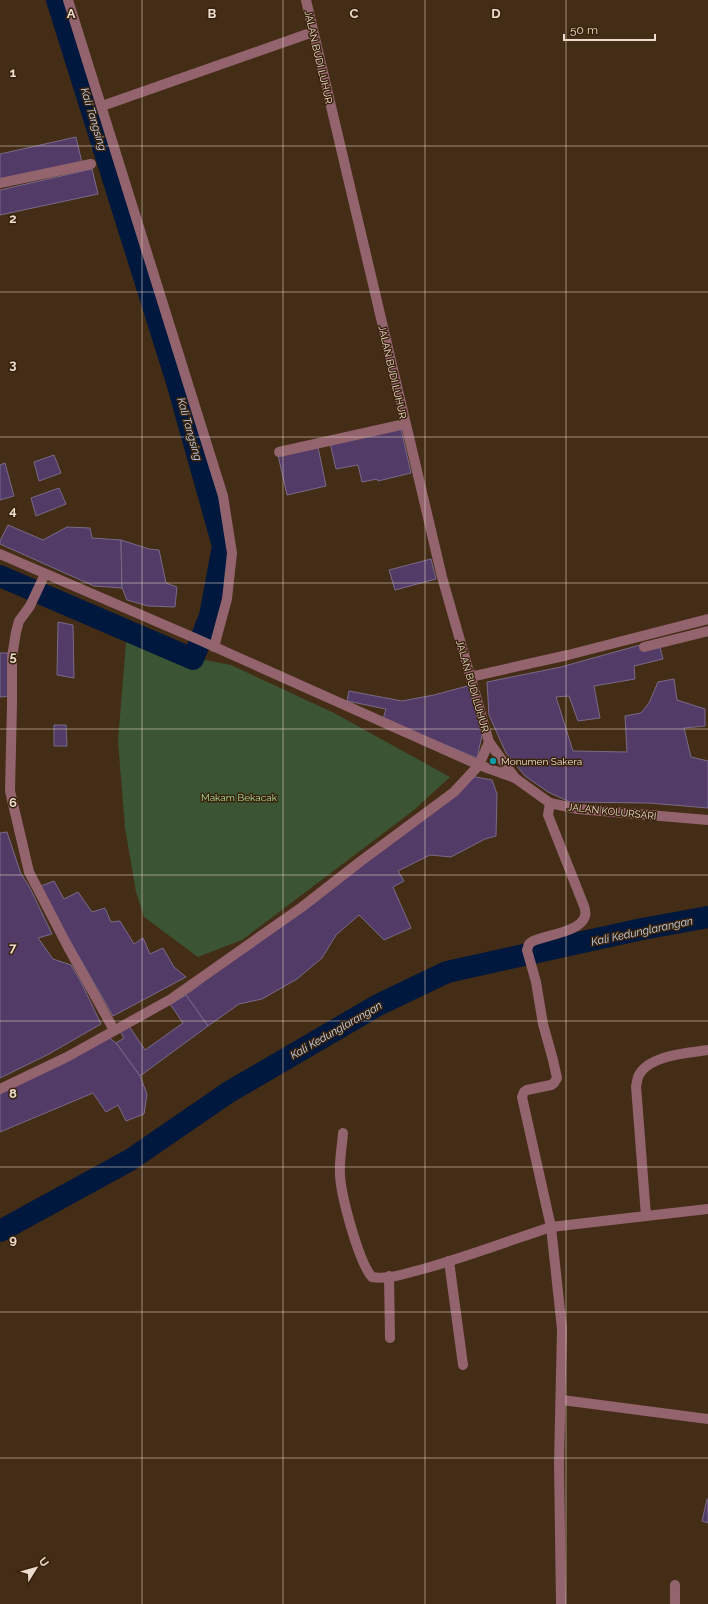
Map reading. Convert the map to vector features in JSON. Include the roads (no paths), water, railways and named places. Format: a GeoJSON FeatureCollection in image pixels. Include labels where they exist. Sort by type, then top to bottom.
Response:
{"type":"FeatureCollection","features":[{"type":"Feature","properties":{"kind":"street"},"geometry":{"type":"LineString","coordinates":[[68,0],[223,496],[232,553],[227,599],[213,647]]}},
{"type":"Feature","properties":{"kind":"street","name":"JALAN BUDI LUHUR"},"geometry":{"type":"LineString","coordinates":[[306,0],[442,577],[489,742],[514,778]]}},
{"type":"Feature","properties":{"kind":"street"},"geometry":{"type":"LineString","coordinates":[[102,106],[313,32]]}},
{"type":"Feature","properties":{"kind":"street"},"geometry":{"type":"LineString","coordinates":[[0,183],[91,164]]}},
{"type":"Feature","properties":{"kind":"street"},"geometry":{"type":"LineString","coordinates":[[279,452],[405,424]]}},
{"type":"Feature","properties":{"kind":"street","name":"JALAN KOLURSARI"},"geometry":{"type":"LineString","coordinates":[[0,554],[43,578],[197,639],[479,765],[514,778],[550,803],[578,809],[708,820]]}},
{"type":"Feature","properties":{"kind":"street"},"geometry":{"type":"LineString","coordinates":[[43,578],[34,598],[19,621],[12,657],[10,791],[29,872],[114,1030]]}},
{"type":"Feature","properties":{"kind":"street"},"geometry":{"type":"LineString","coordinates":[[470,678],[708,620]]}},
{"type":"Feature","properties":{"kind":"street"},"geometry":{"type":"LineString","coordinates":[[644,647],[708,631]]}},
{"type":"Feature","properties":{"kind":"street","name":"JALAN BUDI LUHUR"},"geometry":{"type":"LineString","coordinates":[[0,1089],[67,1057],[171,999],[302,908],[361,861],[454,792],[479,765],[489,742]]}},
{"type":"Feature","properties":{"kind":"street"},"geometry":{"type":"LineString","coordinates":[[550,803],[548,815],[584,906],[585,915],[583,920],[566,932],[533,941],[529,944],[527,950],[536,982],[543,1024],[557,1078],[554,1084],[527,1090],[524,1092],[522,1097],[551,1227],[562,1329],[562,1400],[559,1463],[560,1604]]}},
{"type":"Feature","properties":{"kind":"street"},"geometry":{"type":"LineString","coordinates":[[646,1216],[636,1086],[638,1077],[650,1064],[669,1056],[708,1050]]}},
{"type":"Feature","properties":{"kind":"street"},"geometry":{"type":"LineString","coordinates":[[343,1133],[340,1176],[346,1212],[368,1273],[372,1277],[378,1278],[406,1273],[449,1261],[551,1227],[708,1209]]}},
{"type":"Feature","properties":{"kind":"street"},"geometry":{"type":"LineString","coordinates":[[449,1261],[463,1365]]}},
{"type":"Feature","properties":{"kind":"street"},"geometry":{"type":"LineString","coordinates":[[389,1276],[390,1338]]}},
{"type":"Feature","properties":{"kind":"street"},"geometry":{"type":"LineString","coordinates":[[562,1400],[708,1419]]}},
{"type":"Feature","properties":{"kind":"street"},"geometry":{"type":"LineString","coordinates":[[674,1585],[674,1604]]}},
{"type":"Feature","properties":{"kind":"waterway","name":"Kali Tangsing"},"geometry":{"type":"LineString","coordinates":[[0,576],[193,659],[210,616],[223,546],[177,382],[57,0]]}},
{"type":"Feature","properties":{"kind":"waterway","name":"Kali Kedunglarangan"},"geometry":{"type":"LineString","coordinates":[[0,1231],[130,1160],[229,1092],[378,1005],[447,972],[642,929],[708,917]]}},
{"type":"Feature","properties":{"kind":"place","name":"Monumen Sakera"},"geometry":{"type":"Point","coordinates":[493,761]}},
{"type":"Feature","properties":{"kind":"park label","name":"Makam Bekacak"},"geometry":{"type":"Point","coordinates":[239,797]}}]}
